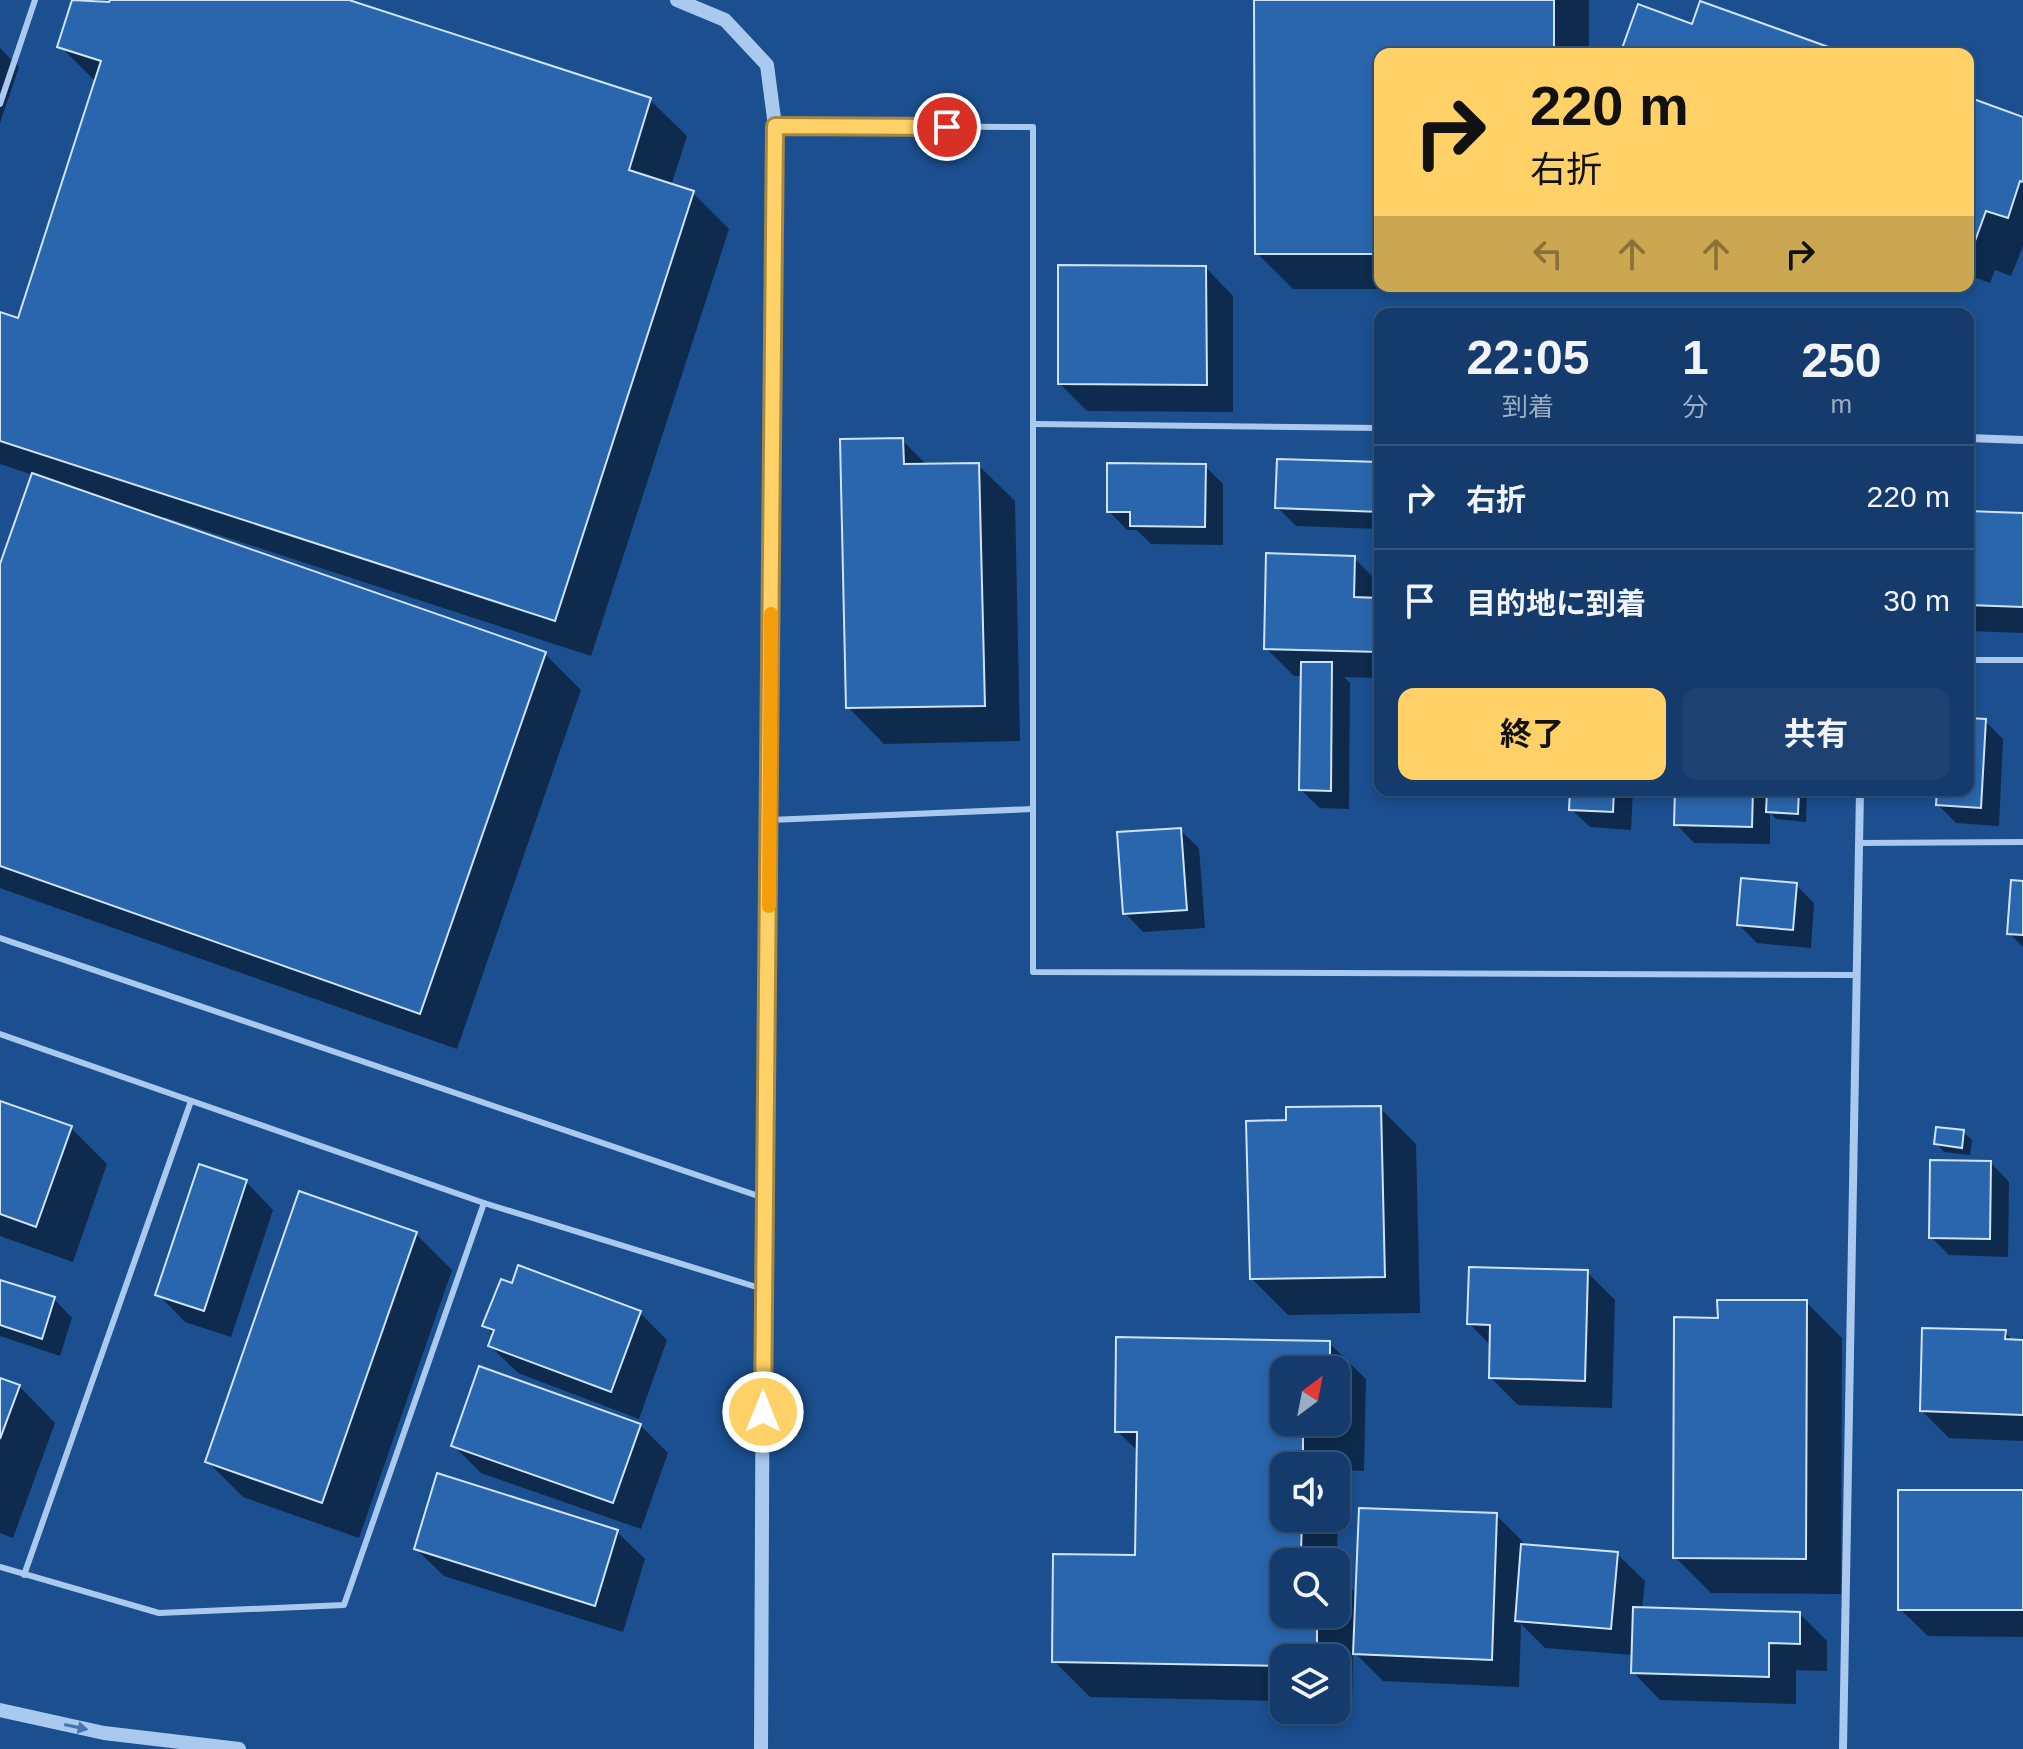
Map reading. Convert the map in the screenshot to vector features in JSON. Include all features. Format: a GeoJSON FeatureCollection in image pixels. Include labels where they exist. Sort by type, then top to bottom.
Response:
{"type":"FeatureCollection","features":[{"type":"Feature","properties":{"kind":"street"},"geometry":{"type":"LineString","coordinates":[[677,0],[725,20],[767,65],[775,126],[761,1749]]}},
{"type":"Feature","properties":{"kind":"street"},"geometry":{"type":"LineString","coordinates":[[1974,438],[2023,440]]}},
{"type":"Feature","properties":{"kind":"street"},"geometry":{"type":"LineString","coordinates":[[1843,1749],[1860,796]]}},
{"type":"Feature","properties":{"kind":"street"},"geometry":{"type":"LineString","coordinates":[[0,1710],[104,1733],[239,1749]]}},
{"type":"Feature","properties":{"kind":"lane"},"geometry":{"type":"LineString","coordinates":[[0,104],[35,0]]}},
{"type":"Feature","properties":{"kind":"lane"},"geometry":{"type":"LineString","coordinates":[[775,126],[1033,127],[1033,972],[1856,975]]}},
{"type":"Feature","properties":{"kind":"lane"},"geometry":{"type":"LineString","coordinates":[[1033,424],[1374,428]]}},
{"type":"Feature","properties":{"kind":"lane"},"geometry":{"type":"LineString","coordinates":[[1974,660],[2023,660]]}},
{"type":"Feature","properties":{"kind":"lane"},"geometry":{"type":"LineString","coordinates":[[770,820],[1033,809]]}},
{"type":"Feature","properties":{"kind":"lane"},"geometry":{"type":"LineString","coordinates":[[1859,843],[2023,842]]}},
{"type":"Feature","properties":{"kind":"lane"},"geometry":{"type":"LineString","coordinates":[[0,938],[764,1198]]}},
{"type":"Feature","properties":{"kind":"lane"},"geometry":{"type":"LineString","coordinates":[[0,1034],[484,1203],[763,1289]]}},
{"type":"Feature","properties":{"kind":"lane"},"geometry":{"type":"LineString","coordinates":[[24,1575],[191,1101]]}},
{"type":"Feature","properties":{"kind":"lane"},"geometry":{"type":"LineString","coordinates":[[0,1567],[159,1613],[344,1605],[484,1203]]}},
{"type":"Feature","properties":{"kind":"building"},"geometry":{"type":"Polygon","coordinates":[[[72,0],[349,0],[651,98],[629,170],[694,191],[555,621],[0,441],[0,312],[18,318],[101,61],[57,47],[72,0]]]}},
{"type":"Feature","properties":{"kind":"building"},"geometry":{"type":"Polygon","coordinates":[[[1254,0],[1554,0],[1554,48],[1374,48],[1374,254],[1255,254],[1254,0]]]}},
{"type":"Feature","properties":{"kind":"building"},"geometry":{"type":"Polygon","coordinates":[[[1700,1],[1831,48],[1622,48],[1638,4],[1692,24],[1700,1]]]}},
{"type":"Feature","properties":{"kind":"building"},"geometry":{"type":"Polygon","coordinates":[[[1974,99],[2023,117],[2023,182],[2020,181],[2008,218],[1986,211],[1975,241],[1974,99]]]}},
{"type":"Feature","properties":{"kind":"building"},"geometry":{"type":"Polygon","coordinates":[[[1058,265],[1206,266],[1207,385],[1058,384],[1058,265]]]}},
{"type":"Feature","properties":{"kind":"building"},"geometry":{"type":"Polygon","coordinates":[[[903,438],[904,464],[979,463],[985,706],[846,708],[840,439],[903,438]]]}},
{"type":"Feature","properties":{"kind":"building"},"geometry":{"type":"Polygon","coordinates":[[[1277,459],[1374,462],[1374,512],[1275,508],[1277,459]]]}},
{"type":"Feature","properties":{"kind":"building"},"geometry":{"type":"Polygon","coordinates":[[[1107,463],[1206,464],[1205,527],[1130,526],[1130,512],[1107,512],[1107,463]]]}},
{"type":"Feature","properties":{"kind":"building"},"geometry":{"type":"Polygon","coordinates":[[[32,473],[546,652],[420,1014],[0,866],[0,564],[32,473]]]}},
{"type":"Feature","properties":{"kind":"building"},"geometry":{"type":"Polygon","coordinates":[[[1974,511],[2023,513],[2023,607],[1974,605],[1974,511]]]}},
{"type":"Feature","properties":{"kind":"building"},"geometry":{"type":"Polygon","coordinates":[[[1266,553],[1355,556],[1354,597],[1374,598],[1374,652],[1264,649],[1266,553]]]}},
{"type":"Feature","properties":{"kind":"building"},"geometry":{"type":"Polygon","coordinates":[[[1301,662],[1332,662],[1331,791],[1299,790],[1301,662]]]}},
{"type":"Feature","properties":{"kind":"building"},"geometry":{"type":"Polygon","coordinates":[[[1974,718],[1986,719],[1981,808],[1936,805],[1937,796],[1974,796],[1974,718]]]}},
{"type":"Feature","properties":{"kind":"building"},"geometry":{"type":"Polygon","coordinates":[[[1570,796],[1614,796],[1613,812],[1569,810],[1570,796]]]}},
{"type":"Feature","properties":{"kind":"building"},"geometry":{"type":"Polygon","coordinates":[[[1675,796],[1753,796],[1752,827],[1674,825],[1675,796]]]}},
{"type":"Feature","properties":{"kind":"building"},"geometry":{"type":"Polygon","coordinates":[[[1767,796],[1799,796],[1798,814],[1766,812],[1767,796]]]}},
{"type":"Feature","properties":{"kind":"building"},"geometry":{"type":"Polygon","coordinates":[[[1181,828],[1187,910],[1123,914],[1117,832],[1181,828]]]}},
{"type":"Feature","properties":{"kind":"building"},"geometry":{"type":"Polygon","coordinates":[[[1741,878],[1797,883],[1793,930],[1737,925],[1741,878]]]}},
{"type":"Feature","properties":{"kind":"building"},"geometry":{"type":"Polygon","coordinates":[[[2011,880],[2023,881],[2023,935],[2007,934],[2011,880]]]}},
{"type":"Feature","properties":{"kind":"building"},"geometry":{"type":"Polygon","coordinates":[[[0,1101],[72,1126],[36,1227],[0,1214],[0,1101]]]}},
{"type":"Feature","properties":{"kind":"building"},"geometry":{"type":"Polygon","coordinates":[[[1381,1106],[1385,1277],[1250,1279],[1246,1121],[1286,1120],[1286,1107],[1381,1106]]]}},
{"type":"Feature","properties":{"kind":"building"},"geometry":{"type":"Polygon","coordinates":[[[1936,1127],[1964,1130],[1962,1148],[1934,1144],[1936,1127]]]}},
{"type":"Feature","properties":{"kind":"building"},"geometry":{"type":"Polygon","coordinates":[[[1930,1160],[1991,1161],[1990,1239],[1929,1238],[1930,1160]]]}},
{"type":"Feature","properties":{"kind":"building"},"geometry":{"type":"Polygon","coordinates":[[[199,1164],[247,1180],[204,1311],[155,1295],[199,1164]]]}},
{"type":"Feature","properties":{"kind":"building"},"geometry":{"type":"Polygon","coordinates":[[[299,1191],[417,1232],[322,1503],[205,1462],[299,1191]]]}},
{"type":"Feature","properties":{"kind":"building"},"geometry":{"type":"Polygon","coordinates":[[[518,1265],[641,1311],[611,1392],[488,1346],[494,1330],[482,1326],[501,1279],[512,1283],[518,1265]]]}},
{"type":"Feature","properties":{"kind":"building"},"geometry":{"type":"Polygon","coordinates":[[[1469,1267],[1588,1270],[1585,1381],[1489,1378],[1490,1325],[1467,1324],[1469,1267]]]}},
{"type":"Feature","properties":{"kind":"building"},"geometry":{"type":"Polygon","coordinates":[[[0,1280],[55,1297],[42,1339],[0,1325],[0,1280]]]}},
{"type":"Feature","properties":{"kind":"building"},"geometry":{"type":"Polygon","coordinates":[[[1717,1300],[1807,1300],[1806,1559],[1673,1558],[1674,1317],[1718,1318],[1717,1300]]]}},
{"type":"Feature","properties":{"kind":"building"},"geometry":{"type":"Polygon","coordinates":[[[1922,1328],[2006,1330],[2005,1339],[2023,1340],[2023,1415],[1920,1411],[1922,1328]]]}},
{"type":"Feature","properties":{"kind":"building"},"geometry":{"type":"Polygon","coordinates":[[[1116,1337],[1330,1341],[1330,1356],[1270,1356],[1270,1436],[1303,1436],[1303,1452],[1270,1452],[1270,1532],[1302,1532],[1301,1548],[1270,1548],[1270,1628],[1317,1628],[1317,1644],[1270,1644],[1270,1666],[1052,1662],[1053,1554],[1135,1555],[1137,1432],[1115,1432],[1116,1337]]]}},
{"type":"Feature","properties":{"kind":"building"},"geometry":{"type":"Polygon","coordinates":[[[479,1366],[641,1424],[613,1503],[451,1446],[479,1366]]]}},
{"type":"Feature","properties":{"kind":"building"},"geometry":{"type":"Polygon","coordinates":[[[0,1378],[20,1385],[0,1439],[0,1378]]]}},
{"type":"Feature","properties":{"kind":"building"},"geometry":{"type":"Polygon","coordinates":[[[437,1473],[618,1530],[595,1606],[414,1549],[437,1473]]]}},
{"type":"Feature","properties":{"kind":"building"},"geometry":{"type":"Polygon","coordinates":[[[1898,1490],[2023,1490],[2023,1610],[1898,1610],[1898,1490]]]}},
{"type":"Feature","properties":{"kind":"building"},"geometry":{"type":"Polygon","coordinates":[[[1359,1508],[1497,1513],[1492,1660],[1353,1654],[1359,1508]]]}},
{"type":"Feature","properties":{"kind":"building"},"geometry":{"type":"Polygon","coordinates":[[[1521,1544],[1618,1552],[1611,1629],[1515,1621],[1521,1544]]]}},
{"type":"Feature","properties":{"kind":"building"},"geometry":{"type":"Polygon","coordinates":[[[1633,1607],[1800,1612],[1800,1644],[1769,1643],[1769,1677],[1631,1673],[1633,1607]]]}},
{"type":"Feature","properties":{"kind":"slow traffic"},"geometry":{"type":"LineString","coordinates":[[769,906],[771,614]]}},
{"type":"Feature","properties":{"kind":"route"},"geometry":{"type":"LineString","coordinates":[[763,1412],[775,126],[947,127]]}}]}
